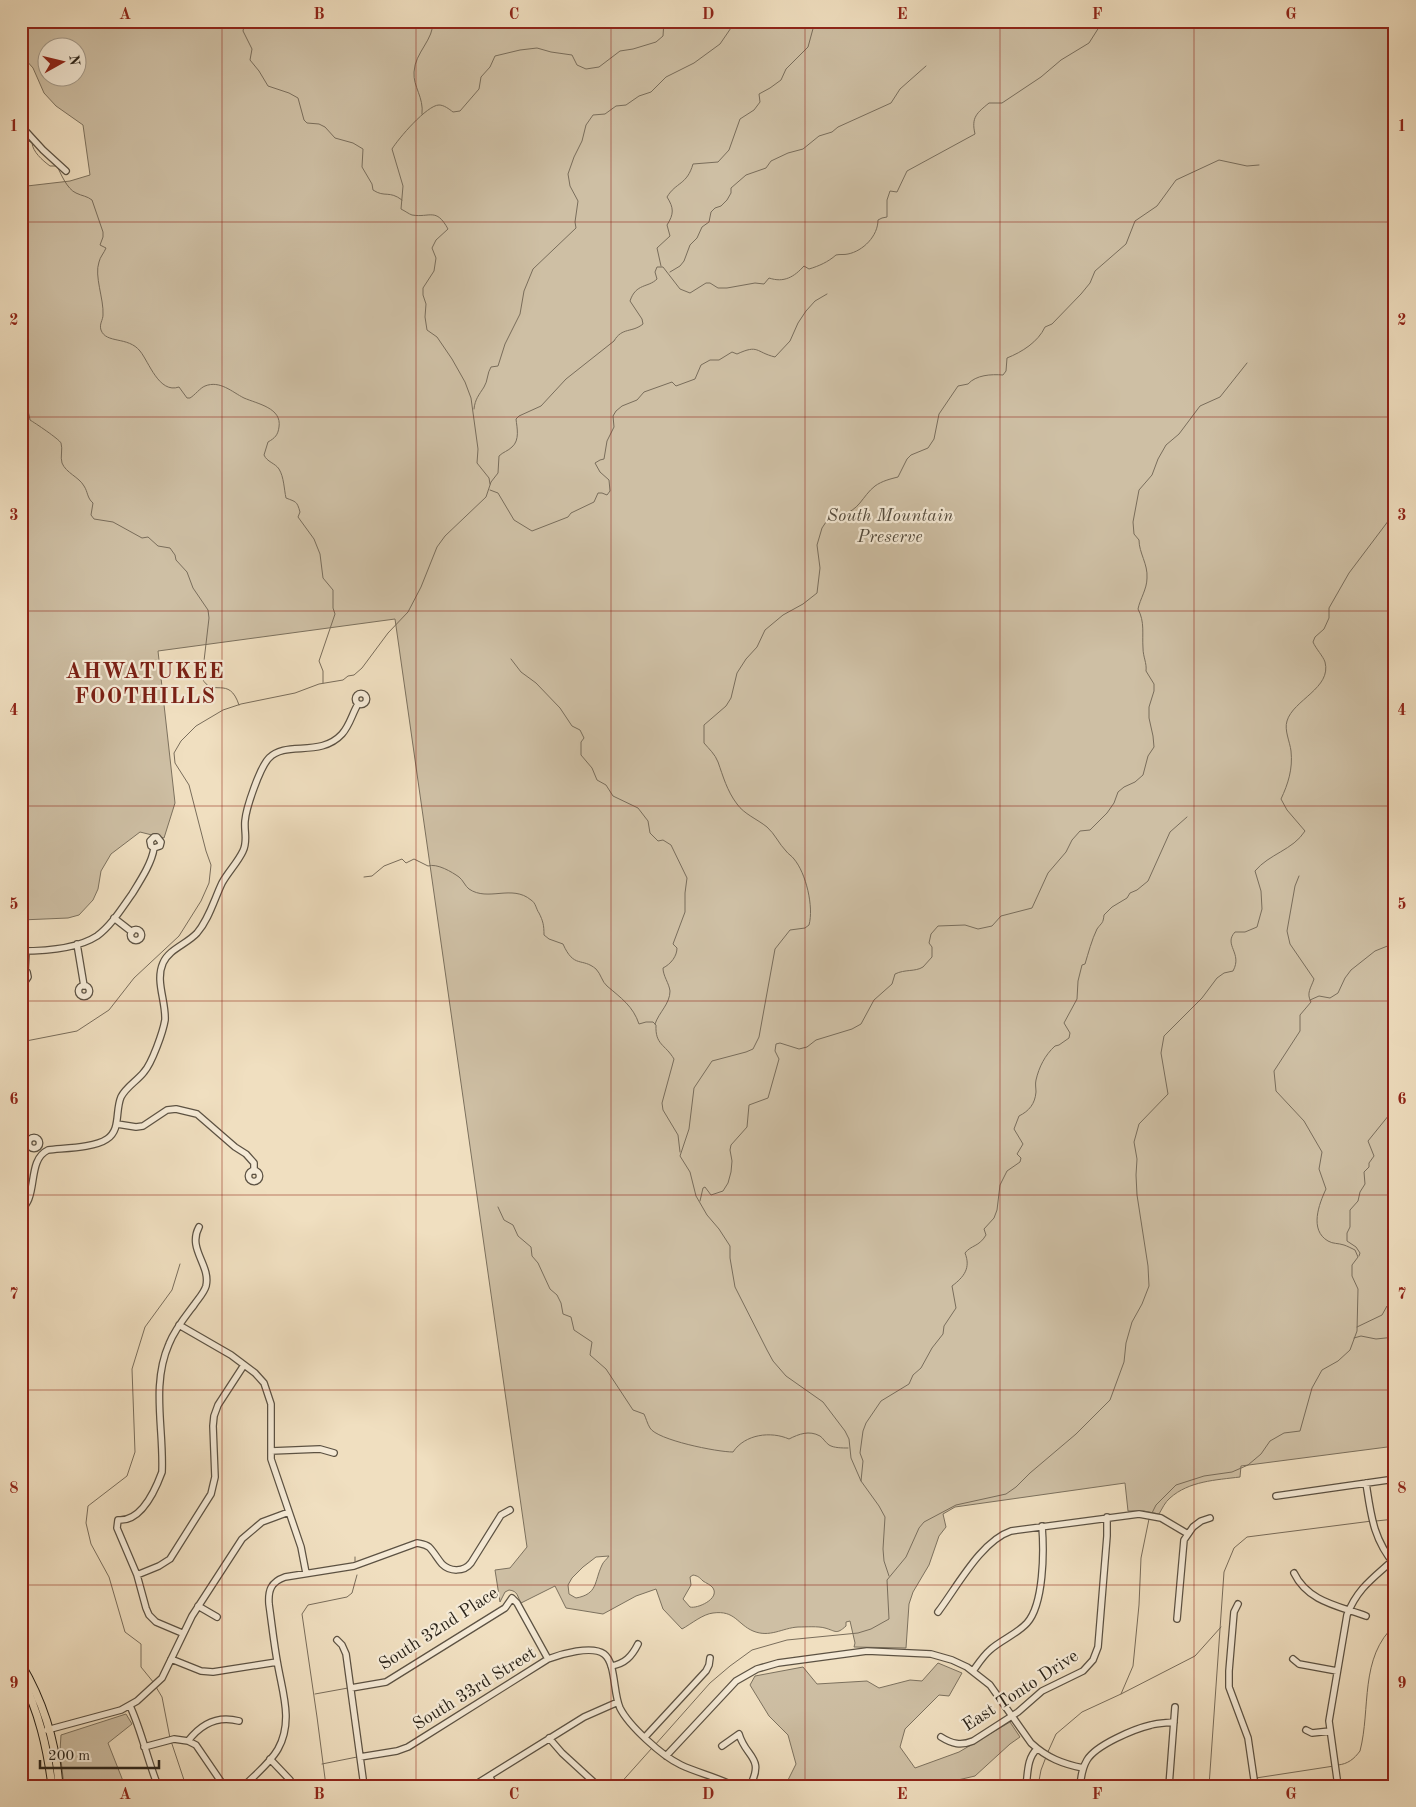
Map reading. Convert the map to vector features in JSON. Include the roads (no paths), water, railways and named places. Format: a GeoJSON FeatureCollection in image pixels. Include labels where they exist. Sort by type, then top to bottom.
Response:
{"type":"FeatureCollection","features":[{"type":"Feature","properties":{"kind":"main road"},"geometry":{"type":"LineString","coordinates":[[21,1664],[36,1692],[56,1758],[59,1786]]}},
{"type":"Feature","properties":{"kind":"main road"},"geometry":{"type":"LineString","coordinates":[[21,1677],[46,1730],[52,1786]]}},
{"type":"Feature","properties":{"kind":"street"},"geometry":{"type":"LineString","coordinates":[[21,121],[23,122],[21,126],[66,171]]}},
{"type":"Feature","properties":{"kind":"street"},"geometry":{"type":"LineString","coordinates":[[21,1212],[29,1198],[38,1159],[43,1152],[95,1144],[105,1141],[110,1137],[117,1124],[120,1099],[132,1083],[145,1071],[164,1026],[160,979],[162,966],[171,954],[195,936],[203,925],[222,884],[242,853],[246,840],[244,822],[248,804],[267,759],[280,751],[322,746],[336,739],[348,726],[358,704]]}},
{"type":"Feature","properties":{"kind":"street"},"geometry":{"type":"LineString","coordinates":[[21,981],[26,980],[28,977],[23,970],[24,951],[59,948],[77,944],[98,935],[114,918],[136,887],[154,848]]}},
{"type":"Feature","properties":{"kind":"street"},"geometry":{"type":"LineString","coordinates":[[114,918],[132,932]]}},
{"type":"Feature","properties":{"kind":"street"},"geometry":{"type":"LineString","coordinates":[[77,944],[84,986]]}},
{"type":"Feature","properties":{"kind":"street"},"geometry":{"type":"LineString","coordinates":[[117,1124],[136,1127],[143,1126],[167,1110],[176,1109],[197,1114],[235,1147],[246,1154],[254,1163],[254,1171]]}},
{"type":"Feature","properties":{"kind":"street"},"geometry":{"type":"LineString","coordinates":[[37,1147],[43,1152]]}},
{"type":"Feature","properties":{"kind":"street"},"geometry":{"type":"LineString","coordinates":[[182,1633],[156,1622],[149,1615],[137,1575],[117,1528],[118,1520],[124,1521],[137,1515],[159,1482],[162,1472],[159,1397],[160,1370],[179,1325],[203,1292],[206,1284],[206,1277],[194,1242],[199,1227]]}},
{"type":"Feature","properties":{"kind":"street"},"geometry":{"type":"LineString","coordinates":[[179,1325],[244,1365],[264,1383],[270,1397],[273,1468],[302,1547],[306,1573]]}},
{"type":"Feature","properties":{"kind":"street"},"geometry":{"type":"LineString","coordinates":[[137,1575],[160,1566],[170,1559],[211,1494],[215,1477],[214,1416],[218,1405],[244,1365]]}},
{"type":"Feature","properties":{"kind":"street"},"geometry":{"type":"LineString","coordinates":[[271,1451],[326,1449],[334,1453]]}},
{"type":"Feature","properties":{"kind":"street"},"geometry":{"type":"LineString","coordinates":[[1276,1496],[1395,1480]]}},
{"type":"Feature","properties":{"kind":"street"},"geometry":{"type":"LineString","coordinates":[[1338,1786],[1330,1731],[1330,1710],[1349,1610],[1363,1586],[1393,1563],[1380,1545],[1373,1525],[1366,1483]]}},
{"type":"Feature","properties":{"kind":"street"},"geometry":{"type":"LineString","coordinates":[[244,1786],[270,1760],[279,1747],[285,1724],[286,1707],[277,1662],[268,1595],[272,1584],[278,1579],[285,1577],[359,1564],[417,1543],[424,1544],[430,1548],[447,1568],[459,1570],[471,1563],[501,1515],[510,1510]]}},
{"type":"Feature","properties":{"kind":"street"},"geometry":{"type":"LineString","coordinates":[[46,1730],[130,1706],[149,1691],[162,1678],[182,1633],[242,1539],[262,1522],[289,1512]]}},
{"type":"Feature","properties":{"kind":"street"},"geometry":{"type":"LineString","coordinates":[[938,1612],[983,1550],[995,1538],[1010,1531],[1107,1517],[1147,1514],[1175,1525],[1188,1534]]}},
{"type":"Feature","properties":{"kind":"street","name":"East Tonto Drive"},"geometry":{"type":"LineString","coordinates":[[941,1738],[956,1744],[966,1744],[974,1741],[1013,1715],[1042,1691],[1084,1671],[1093,1660],[1098,1647],[1108,1536],[1107,1517]]}},
{"type":"Feature","properties":{"kind":"street"},"geometry":{"type":"LineString","coordinates":[[1177,1619],[1184,1540],[1201,1521],[1210,1518]]}},
{"type":"Feature","properties":{"kind":"street"},"geometry":{"type":"LineString","coordinates":[[973,1671],[989,1651],[1027,1623],[1036,1608],[1040,1589],[1042,1526]]}},
{"type":"Feature","properties":{"kind":"street"},"geometry":{"type":"LineString","coordinates":[[1294,1573],[1302,1586],[1318,1599],[1366,1616]]}},
{"type":"Feature","properties":{"kind":"street","name":"South 32nd Place"},"geometry":{"type":"LineString","coordinates":[[351,1688],[379,1684],[393,1678],[505,1608],[512,1598],[517,1603],[548,1659]]}},
{"type":"Feature","properties":{"kind":"street"},"geometry":{"type":"LineString","coordinates":[[1238,1604],[1234,1612],[1229,1680],[1234,1701],[1248,1738],[1255,1784]]}},
{"type":"Feature","properties":{"kind":"street"},"geometry":{"type":"LineString","coordinates":[[198,1606],[217,1617]]}},
{"type":"Feature","properties":{"kind":"street"},"geometry":{"type":"LineString","coordinates":[[337,1640],[344,1649],[364,1786]]}},
{"type":"Feature","properties":{"kind":"street"},"geometry":{"type":"LineString","coordinates":[[638,1644],[629,1658],[618,1665],[612,1666],[618,1702],[629,1722],[666,1756],[682,1765],[719,1778],[734,1786]]}},
{"type":"Feature","properties":{"kind":"street","name":"South 33rd Street"},"geometry":{"type":"LineString","coordinates":[[360,1757],[397,1751],[408,1747],[548,1659],[590,1650],[604,1654],[612,1666]]}},
{"type":"Feature","properties":{"kind":"street"},"geometry":{"type":"LineString","coordinates":[[666,1756],[736,1681],[757,1669],[778,1663],[867,1651],[931,1654],[952,1660],[973,1671],[990,1685],[1013,1715],[1031,1744],[1052,1759],[1083,1768]]}},
{"type":"Feature","properties":{"kind":"street"},"geometry":{"type":"LineString","coordinates":[[645,1737],[706,1670],[710,1665],[710,1658]]}},
{"type":"Feature","properties":{"kind":"street"},"geometry":{"type":"LineString","coordinates":[[171,1659],[201,1671],[213,1672],[277,1662]]}},
{"type":"Feature","properties":{"kind":"street"},"geometry":{"type":"LineString","coordinates":[[1293,1659],[1299,1664],[1337,1671]]}},
{"type":"Feature","properties":{"kind":"street"},"geometry":{"type":"LineString","coordinates":[[473,1786],[584,1717],[618,1702]]}},
{"type":"Feature","properties":{"kind":"street"},"geometry":{"type":"LineString","coordinates":[[130,1706],[139,1726],[144,1747],[158,1786]]}},
{"type":"Feature","properties":{"kind":"street"},"geometry":{"type":"LineString","coordinates":[[1169,1786],[1175,1707]]}},
{"type":"Feature","properties":{"kind":"street"},"geometry":{"type":"LineString","coordinates":[[188,1741],[201,1726],[209,1722],[230,1718],[239,1721]]}},
{"type":"Feature","properties":{"kind":"street"},"geometry":{"type":"LineString","coordinates":[[1080,1786],[1083,1768],[1087,1759],[1094,1752],[1150,1725],[1174,1722]]}},
{"type":"Feature","properties":{"kind":"street"},"geometry":{"type":"LineString","coordinates":[[1306,1730],[1312,1733],[1330,1731]]}},
{"type":"Feature","properties":{"kind":"street"},"geometry":{"type":"LineString","coordinates":[[722,1746],[740,1734],[742,1744],[752,1754],[756,1764],[755,1776],[750,1786]]}},
{"type":"Feature","properties":{"kind":"street"},"geometry":{"type":"LineString","coordinates":[[549,1738],[562,1753],[598,1786]]}},
{"type":"Feature","properties":{"kind":"street"},"geometry":{"type":"LineString","coordinates":[[144,1747],[171,1740],[188,1741],[196,1745],[224,1786]]}},
{"type":"Feature","properties":{"kind":"street"},"geometry":{"type":"LineString","coordinates":[[1026,1786],[1030,1760],[1033,1753],[1040,1751]]}},
{"type":"Feature","properties":{"kind":"street"},"geometry":{"type":"LineString","coordinates":[[270,1760],[290,1780]]}},
{"type":"Feature","properties":{"kind":"street"},"geometry":{"type":"LineString","coordinates":[[488,1776],[495,1786]]}},
{"type":"Feature","properties":{"kind":"waterway"},"geometry":{"type":"LineString","coordinates":[[245,21],[243,31],[252,49],[250,60],[268,86],[298,98],[304,120],[307,123],[319,124],[325,127],[335,138],[353,143],[363,149],[362,167],[372,184],[373,190],[381,194],[394,195],[402,200]]}},
{"type":"Feature","properties":{"kind":"waterway"},"geometry":{"type":"LineString","coordinates":[[422,114],[414,72],[418,58],[431,34],[433,21]]}},
{"type":"Feature","properties":{"kind":"waterway"},"geometry":{"type":"LineString","coordinates":[[490,484],[489,478],[477,463],[478,449],[471,398],[465,382],[437,337],[427,330],[423,288],[434,271],[436,258],[432,248],[436,240],[448,229],[444,222],[436,216],[412,215],[401,209],[403,186],[392,149],[413,123],[434,106],[441,105],[453,112],[460,111],[479,89],[481,77],[490,67],[495,56],[537,48],[572,55],[577,65],[586,69],[599,67],[620,51],[656,42],[663,36],[664,21]]}},
{"type":"Feature","properties":{"kind":"waterway"},"geometry":{"type":"LineString","coordinates":[[474,409],[490,369],[491,367],[498,366],[505,344],[520,314],[524,291],[533,269],[576,228],[578,201],[570,186],[568,174],[582,141],[586,125],[593,115],[605,114],[616,106],[626,105],[639,96],[651,92],[666,77],[694,63],[720,44],[733,25],[740,21]]}},
{"type":"Feature","properties":{"kind":"waterway"},"geometry":{"type":"LineString","coordinates":[[661,266],[657,248],[670,236],[667,225],[672,211],[667,197],[670,192],[685,180],[693,164],[718,162],[729,150],[740,119],[754,110],[760,102],[759,94],[781,80],[786,69],[808,47],[814,25],[831,21]]}},
{"type":"Feature","properties":{"kind":"waterway"},"geometry":{"type":"LineString","coordinates":[[21,1042],[77,1031],[109,1010],[134,978],[179,936],[201,901],[209,883],[211,865],[189,785],[175,763],[174,753],[181,741],[196,726],[223,710],[241,704],[295,693],[319,684],[343,680],[348,676],[354,675],[362,668],[388,633],[408,612],[421,587],[437,547],[445,536],[486,497],[491,482],[498,473],[499,456],[515,444],[517,434],[516,419],[541,406],[566,379],[614,341],[620,334],[643,324],[642,319],[630,301],[635,291],[657,279],[655,272],[657,267],[663,267],[680,289],[690,293],[706,283],[710,283],[718,288],[727,288],[755,283],[764,284],[769,278],[779,280],[788,278],[804,266],[809,269],[823,264],[836,255],[848,254],[859,250],[869,242],[875,232],[878,220],[887,217],[887,200],[890,191],[897,192],[907,171],[975,134],[974,123],[976,116],[981,110],[989,103],[1002,103],[1041,77],[1061,60],[1089,43],[1103,21]]}},
{"type":"Feature","properties":{"kind":"waterway"},"geometry":{"type":"LineString","coordinates":[[670,272],[684,261],[690,245],[697,238],[702,227],[709,222],[711,212],[727,200],[731,193],[731,188],[746,175],[766,168],[771,161],[788,153],[803,149],[819,136],[832,132],[838,127],[891,103],[900,89],[926,66]]}},
{"type":"Feature","properties":{"kind":"waterway"},"geometry":{"type":"LineString","coordinates":[[21,134],[32,143],[36,153],[44,161],[50,166],[57,166],[73,191],[92,200],[103,232],[100,245],[106,248],[100,258],[98,268],[98,281],[103,309],[101,330],[104,334],[135,346],[160,382],[172,388],[179,387],[187,398],[190,398],[205,386],[216,384],[268,408],[277,415],[279,421],[278,432],[268,442],[264,455],[281,472],[286,498],[297,504],[300,512],[298,517],[314,539],[320,554],[323,578],[333,590],[335,614],[319,661],[323,671],[323,683]]}},
{"type":"Feature","properties":{"kind":"waterway"},"geometry":{"type":"LineString","coordinates":[[861,1481],[851,1458],[849,1439],[845,1431],[823,1402],[786,1376],[773,1361],[735,1287],[730,1246],[707,1215],[696,1196],[690,1172],[680,1156],[689,1129],[694,1088],[712,1061],[753,1049],[759,1037],[775,949],[790,930],[805,928],[809,925],[810,918],[808,890],[798,865],[770,830],[740,808],[731,794],[717,759],[704,743],[704,725],[726,706],[731,698],[737,673],[757,647],[765,630],[783,615],[803,604],[817,593],[820,568],[817,545],[829,512],[833,509],[838,510],[841,514],[847,513],[856,507],[875,486],[883,481],[898,477],[907,459],[911,455],[928,448],[934,439],[939,414],[958,386],[968,384],[984,376],[1003,375],[1006,371],[1007,358],[1024,350],[1034,342],[1045,327],[1052,324],[1081,294],[1090,283],[1095,271],[1126,244],[1135,221],[1157,206],[1176,180],[1219,160],[1247,166],[1259,165]]}},
{"type":"Feature","properties":{"kind":"waterway"},"geometry":{"type":"LineString","coordinates":[[490,490],[498,493],[514,520],[532,531],[568,517],[571,513],[594,502],[598,493],[607,495],[610,491],[609,480],[600,472],[595,463],[604,459],[607,441],[614,427],[613,416],[616,411],[622,406],[637,400],[644,392],[672,382],[676,386],[695,379],[701,365],[710,360],[719,360],[732,352],[737,354],[753,349],[775,357],[790,341],[806,311],[815,301],[827,294]]}},
{"type":"Feature","properties":{"kind":"waterway"},"geometry":{"type":"LineString","coordinates":[[700,1201],[703,1188],[705,1187],[711,1195],[723,1191],[728,1183],[732,1161],[731,1145],[747,1127],[749,1105],[768,1098],[779,1059],[775,1051],[776,1044],[780,1043],[799,1049],[807,1047],[816,1040],[852,1029],[861,1024],[874,1000],[892,984],[895,974],[920,969],[932,957],[932,947],[929,943],[931,934],[938,926],[965,925],[978,929],[992,926],[1001,916],[1032,908],[1048,873],[1066,852],[1072,840],[1080,831],[1090,830],[1107,813],[1114,803],[1118,792],[1143,775],[1148,756],[1154,747],[1149,718],[1149,707],[1154,684],[1146,671],[1142,623],[1138,609],[1147,578],[1139,540],[1134,534],[1133,522],[1139,490],[1152,475],[1166,445],[1179,434],[1200,406],[1220,397],[1247,363]]}},
{"type":"Feature","properties":{"kind":"waterway"},"geometry":{"type":"LineString","coordinates":[[21,392],[25,395],[30,420],[61,443],[62,463],[66,470],[79,480],[85,488],[93,503],[91,515],[94,519],[113,522],[142,538],[148,537],[158,546],[170,548],[176,560],[187,572],[193,588],[208,610],[209,618],[202,678],[211,687],[226,688],[235,696],[239,705]]}},
{"type":"Feature","properties":{"kind":"waterway"},"geometry":{"type":"LineString","coordinates":[[655,1745],[710,1683],[752,1650],[787,1640],[858,1633],[871,1629],[889,1619],[887,1580],[906,1557],[919,1528],[924,1522],[956,1505],[1006,1494],[1076,1434],[1110,1400],[1124,1362],[1126,1343],[1132,1322],[1149,1286],[1148,1266],[1137,1195],[1137,1159],[1134,1142],[1139,1124],[1168,1094],[1161,1053],[1164,1036],[1202,998],[1217,978],[1224,973],[1233,971],[1236,959],[1231,941],[1232,937],[1235,932],[1245,932],[1257,927],[1262,909],[1261,891],[1255,871],[1267,860],[1288,848],[1305,831],[1287,810],[1281,799],[1291,770],[1291,751],[1286,728],[1287,721],[1296,707],[1318,687],[1326,671],[1323,657],[1313,642],[1315,637],[1324,629],[1329,618],[1329,608],[1349,573],[1395,512]]}},
{"type":"Feature","properties":{"kind":"waterway"},"geometry":{"type":"LineString","coordinates":[[511,659],[521,672],[536,683],[560,708],[572,726],[580,730],[584,738],[581,742],[581,755],[592,768],[597,780],[606,785],[613,796],[638,808],[648,821],[650,833],[658,841],[663,840],[671,845],[687,878],[685,912],[673,944],[677,951],[669,964],[663,968],[670,996],[655,1024]]}},
{"type":"Feature","properties":{"kind":"waterway"},"geometry":{"type":"LineString","coordinates":[[889,1576],[884,1561],[883,1549],[885,1517],[861,1481],[863,1461],[860,1453],[866,1423],[881,1401],[909,1384],[913,1375],[921,1368],[932,1348],[943,1334],[944,1326],[956,1308],[952,1286],[960,1279],[967,1268],[965,1253],[981,1242],[986,1235],[984,1229],[994,1218],[997,1210],[1000,1185],[1007,1171],[1020,1162],[1021,1158],[1017,1154],[1023,1144],[1014,1129],[1019,1116],[1026,1112],[1033,1104],[1036,1080],[1045,1057],[1055,1046],[1069,1038],[1070,1033],[1064,1023],[1077,999],[1078,981],[1082,965],[1085,964],[1093,937],[1103,922],[1104,915],[1112,907],[1127,898],[1130,893],[1148,881],[1170,832],[1187,817]]}},
{"type":"Feature","properties":{"kind":"waterway"},"geometry":{"type":"LineString","coordinates":[[364,877],[372,876],[384,866],[402,859],[406,863],[414,859],[428,866],[432,865],[448,871],[460,878],[469,889],[476,893],[516,893],[524,895],[533,901],[542,921],[544,935],[563,944],[567,952],[575,960],[596,969],[605,984],[630,1007],[639,1024],[653,1022],[656,1025],[659,1041],[674,1059],[662,1103],[663,1110],[678,1135],[680,1152]]}},
{"type":"Feature","properties":{"kind":"waterway"},"geometry":{"type":"LineString","coordinates":[[1152,1513],[1156,1505],[1176,1485],[1204,1476],[1232,1472],[1248,1465],[1261,1454],[1270,1441],[1284,1433],[1300,1431],[1312,1388],[1322,1370],[1338,1361],[1350,1350],[1357,1331],[1358,1289],[1352,1276],[1352,1265],[1358,1257],[1355,1250],[1328,1241],[1319,1230],[1317,1216],[1326,1189],[1319,1169],[1322,1152],[1304,1121],[1276,1091],[1274,1071],[1300,1031],[1300,1015],[1311,1002],[1309,993],[1314,979],[1290,944],[1287,931],[1295,886],[1299,876]]}},
{"type":"Feature","properties":{"kind":"waterway"},"geometry":{"type":"LineString","coordinates":[[1310,1000],[1319,996],[1330,998],[1338,993],[1351,970],[1375,951],[1395,943]]}},
{"type":"Feature","properties":{"kind":"waterway"},"geometry":{"type":"LineString","coordinates":[[1359,1256],[1360,1253],[1356,1247],[1347,1241],[1347,1233],[1350,1227],[1350,1210],[1358,1201],[1360,1192],[1365,1184],[1364,1172],[1369,1167],[1369,1163],[1374,1156],[1368,1141],[1389,1115],[1395,1113]]}},
{"type":"Feature","properties":{"kind":"waterway"},"geometry":{"type":"LineString","coordinates":[[498,1207],[504,1220],[513,1225],[518,1236],[531,1247],[532,1256],[538,1263],[550,1289],[557,1295],[563,1314],[571,1317],[574,1330],[592,1342],[590,1355],[606,1369],[633,1410],[644,1414],[650,1428],[655,1432],[675,1441],[702,1448],[733,1452],[744,1441],[751,1438],[774,1435],[789,1439],[808,1433],[820,1436],[831,1446],[848,1448]]}},
{"type":"Feature","properties":{"kind":"waterway"},"geometry":{"type":"LineString","coordinates":[[154,1683],[141,1667],[141,1644],[125,1632],[109,1577],[91,1544],[86,1523],[88,1506],[127,1476],[135,1452],[132,1369],[145,1327],[172,1290],[180,1264]]}},
{"type":"Feature","properties":{"kind":"waterway"},"geometry":{"type":"LineString","coordinates":[[1357,1327],[1382,1315],[1387,1306],[1395,1303]]}},
{"type":"Feature","properties":{"kind":"waterway"},"geometry":{"type":"LineString","coordinates":[[1354,1338],[1361,1336],[1376,1339],[1395,1337]]}},
{"type":"Feature","properties":{"kind":"waterway"},"geometry":{"type":"LineString","coordinates":[[1121,1694],[1133,1666],[1141,1558],[1149,1519]]}},
{"type":"Feature","properties":{"kind":"waterway"},"geometry":{"type":"LineString","coordinates":[[1376,1521],[1395,1519]]}},
{"type":"Feature","properties":{"kind":"waterway"},"geometry":{"type":"LineString","coordinates":[[1209,1786],[1224,1572],[1234,1548],[1247,1537],[1372,1521]]}},
{"type":"Feature","properties":{"kind":"waterway"},"geometry":{"type":"LineString","coordinates":[[326,1786],[302,1614],[308,1605],[347,1597],[352,1593],[357,1575]]}},
{"type":"Feature","properties":{"kind":"waterway"},"geometry":{"type":"LineString","coordinates":[[1338,1765],[1350,1761],[1360,1751],[1371,1668],[1376,1652],[1384,1638],[1395,1625]]}},
{"type":"Feature","properties":{"kind":"waterway"},"geometry":{"type":"LineString","coordinates":[[1047,1754],[1056,1734],[1082,1712],[1195,1656],[1221,1627]]}},
{"type":"Feature","properties":{"kind":"waterway"},"geometry":{"type":"LineString","coordinates":[[156,1687],[162,1697],[170,1738]]}},
{"type":"Feature","properties":{"kind":"waterway"},"geometry":{"type":"LineString","coordinates":[[315,1694],[348,1688]]}},
{"type":"Feature","properties":{"kind":"waterway"},"geometry":{"type":"LineString","coordinates":[[171,1741],[186,1786]]}},
{"type":"Feature","properties":{"kind":"waterway"},"geometry":{"type":"LineString","coordinates":[[618,1786],[652,1748]]}},
{"type":"Feature","properties":{"kind":"waterway"},"geometry":{"type":"LineString","coordinates":[[322,1764],[357,1757]]}},
{"type":"Feature","properties":{"kind":"waterway"},"geometry":{"type":"LineString","coordinates":[[1038,1786],[1046,1757]]}},
{"type":"Feature","properties":{"kind":"waterway"},"geometry":{"type":"LineString","coordinates":[[1256,1778],[1334,1766]]}},
{"type":"Feature","properties":{"kind":"waterway"},"geometry":{"type":"LineString","coordinates":[[1240,1786],[1247,1780],[1252,1779]]}},
{"type":"Feature","properties":{"kind":"district","name":"AHWATUKEE FOOTHILLS"},"geometry":{"type":"Point","coordinates":[145,682]}},
{"type":"Feature","properties":{"kind":"park label","name":"South Mountain Preserve"},"geometry":{"type":"Point","coordinates":[890,525]}}]}
